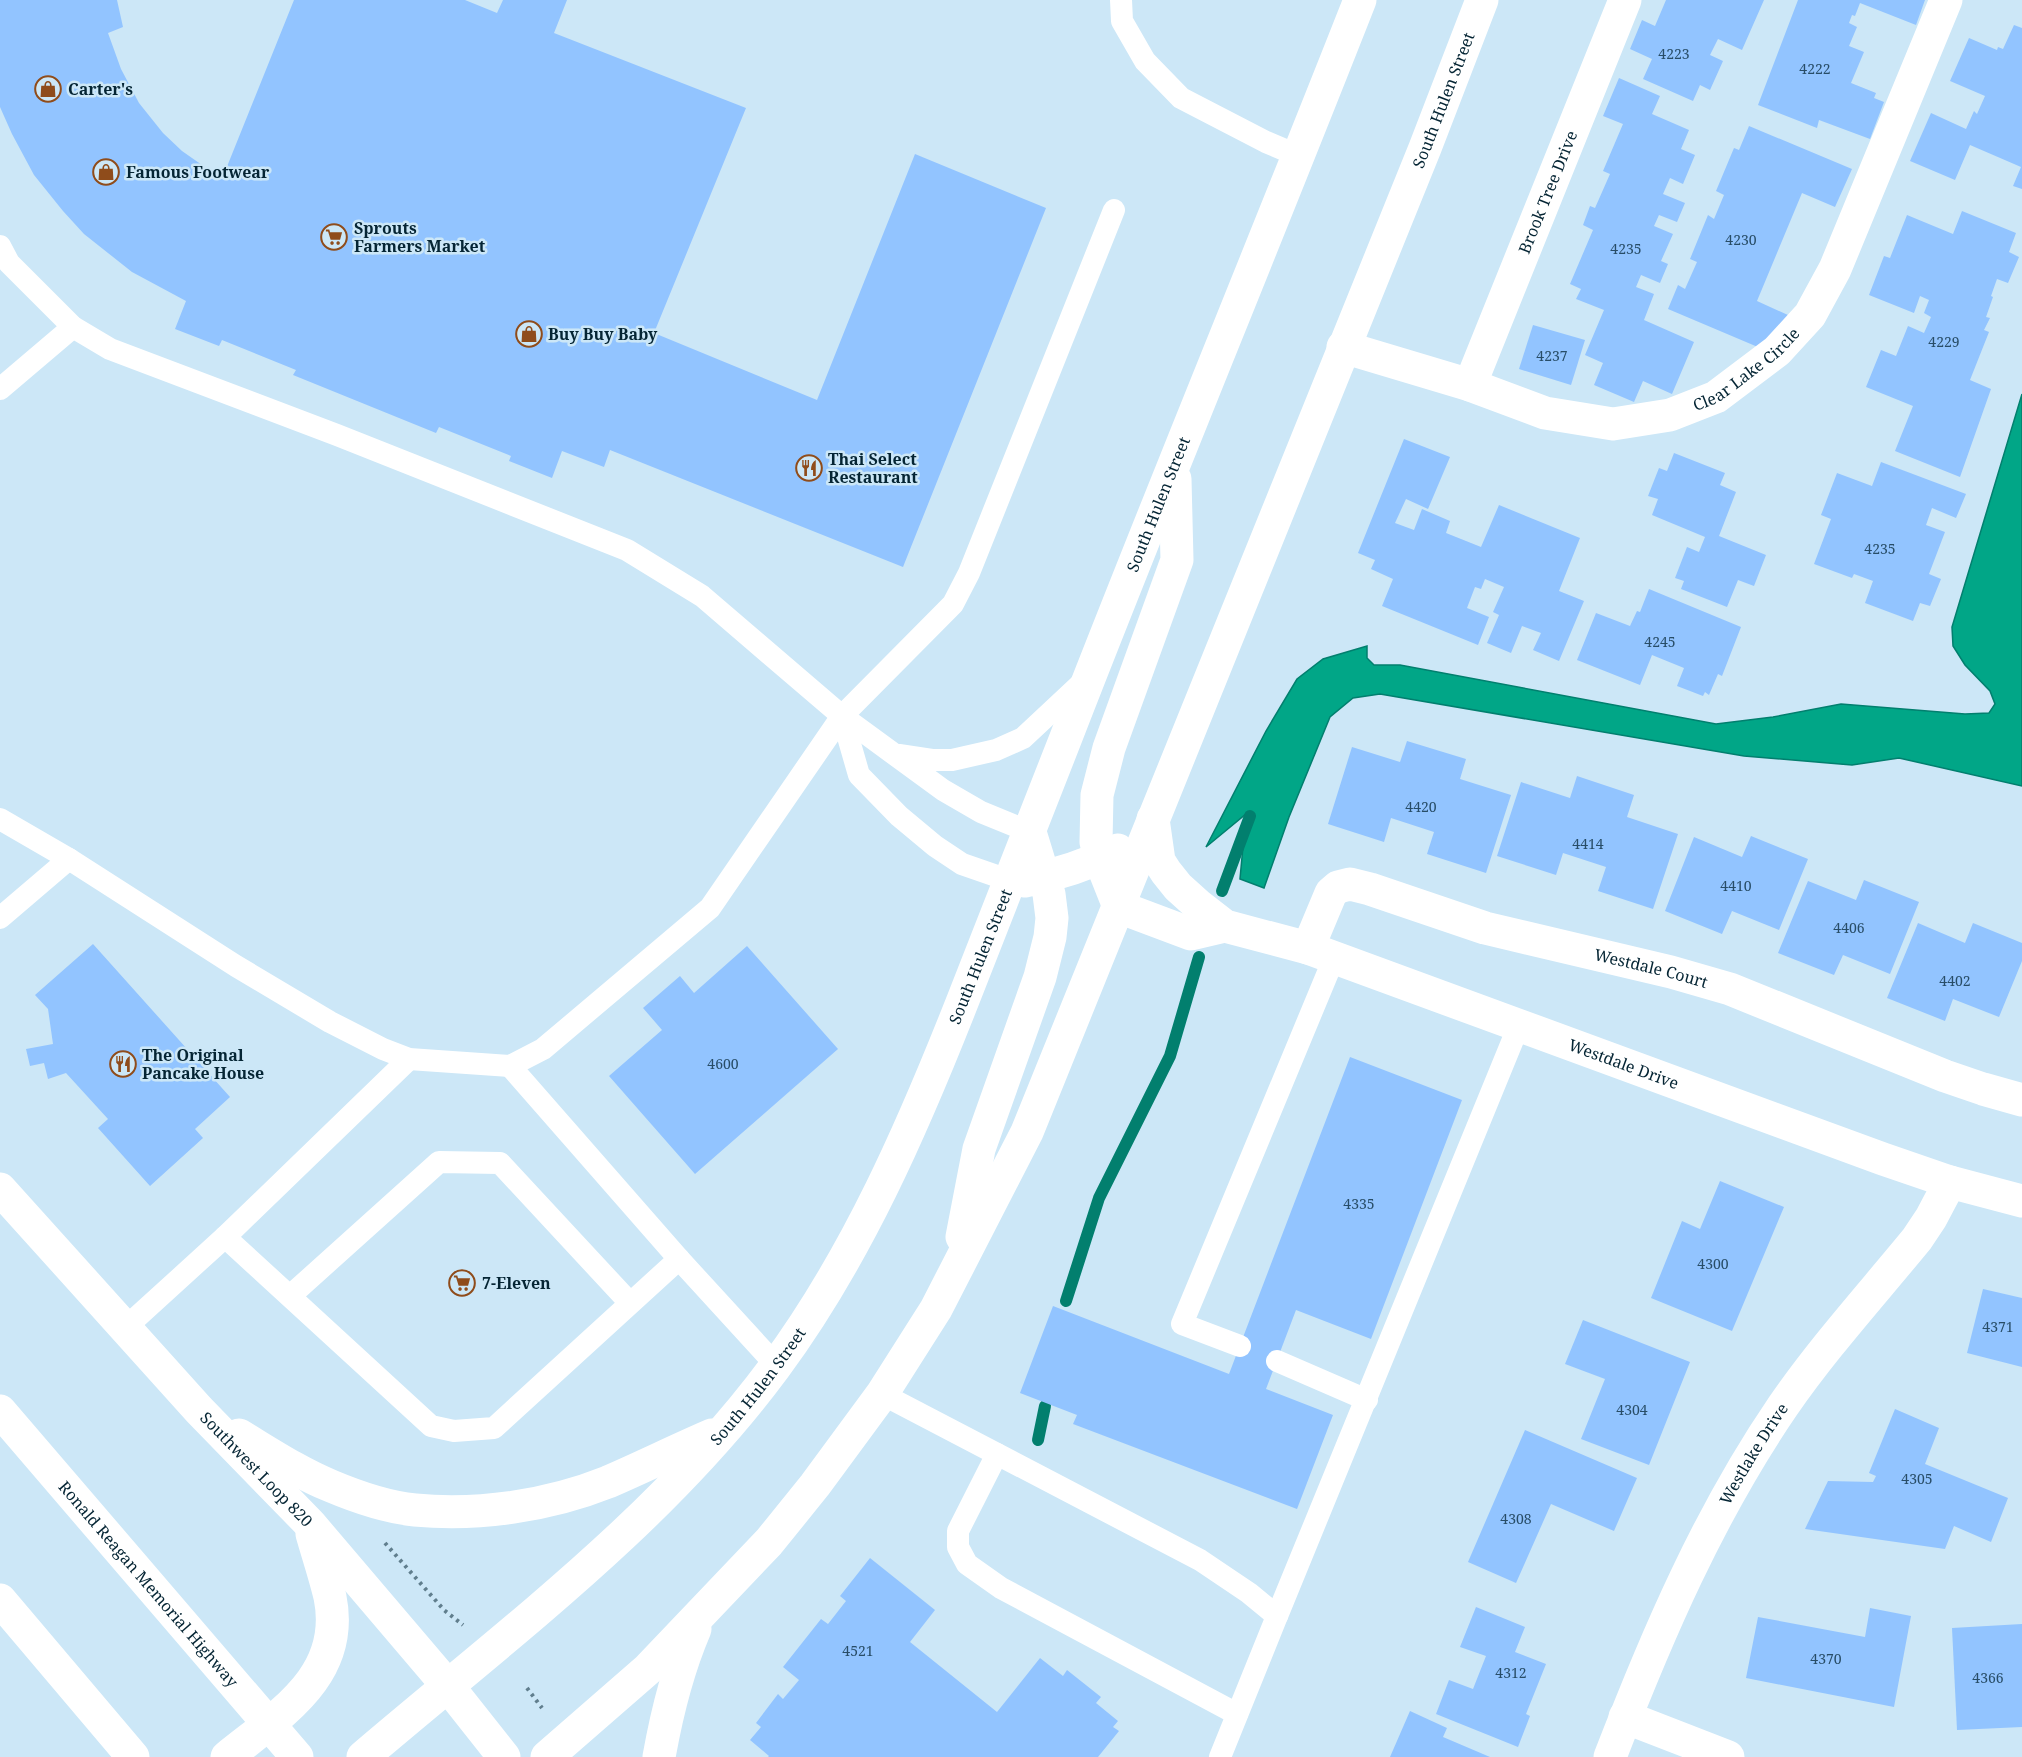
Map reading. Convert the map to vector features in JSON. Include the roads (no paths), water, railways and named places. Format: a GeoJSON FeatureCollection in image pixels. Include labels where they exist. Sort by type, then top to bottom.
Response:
{"type":"FeatureCollection","features":[{"type":"Feature","properties":{"kind":"main road","name":"South Hulen Street"},"geometry":{"type":"LineString","coordinates":[[363,1757],[592,1565],[667,1492],[725,1429],[776,1365],[838,1268],[874,1204],[922,1102],[1360,0]]}},
{"type":"Feature","properties":{"kind":"main road","name":"South Hulen Street"},"geometry":{"type":"LineString","coordinates":[[547,1757],[648,1669],[769,1542],[815,1485],[882,1394],[936,1309],[955,1274],[1027,1132],[1425,148],[1482,0]]}},
{"type":"Feature","properties":{"kind":"main road","name":"Brook Tree Drive"},"geometry":{"type":"LineString","coordinates":[[1470,385],[1625,0]]}},
{"type":"Feature","properties":{"kind":"main road","name":"Clear Lake Circle"},"geometry":{"type":"LineString","coordinates":[[1343,347],[1470,385],[1545,413],[1613,424],[1670,415],[1716,397],[1777,351],[1810,315],[1835,269],[1946,0]]}},
{"type":"Feature","properties":{"kind":"main road"},"geometry":{"type":"LineString","coordinates":[[1119,907],[1100,859],[1095,824],[1097,795],[1113,737],[1177,560],[1175,465]]}},
{"type":"Feature","properties":{"kind":"main road"},"geometry":{"type":"LineString","coordinates":[[1011,881],[1045,876],[1100,859],[1149,828]]}},
{"type":"Feature","properties":{"kind":"main road","name":"Westdale Drive"},"geometry":{"type":"LineString","coordinates":[[1149,828],[1159,861],[1166,872],[1178,887],[1225,926],[1321,953],[1950,1182],[2022,1201]]}},
{"type":"Feature","properties":{"kind":"main road"},"geometry":{"type":"LineString","coordinates":[[955,1274],[980,1149],[1040,977],[1048,946],[1052,918],[1045,876],[1030,832]]}},
{"type":"Feature","properties":{"kind":"main road","name":"Westdale Court"},"geometry":{"type":"LineString","coordinates":[[1321,953],[1332,893],[1338,887],[1350,884],[1485,928],[1671,972],[1730,989],[1945,1076],[2022,1100]]}},
{"type":"Feature","properties":{"kind":"main road","name":"Westdale Drive"},"geometry":{"type":"LineString","coordinates":[[1119,907],[1191,934],[1225,926]]}},
{"type":"Feature","properties":{"kind":"main road","name":"Westlake Drive"},"geometry":{"type":"LineString","coordinates":[[1610,1757],[1625,1717],[1699,1548],[1754,1451],[1784,1405],[1917,1239],[1950,1182]]}},
{"type":"Feature","properties":{"kind":"main road","name":"Southwest Loop 820"},"geometry":{"type":"LineString","coordinates":[[0,1189],[199,1410],[310,1524],[447,1685],[504,1757]]}},
{"type":"Feature","properties":{"kind":"main road"},"geometry":{"type":"LineString","coordinates":[[199,1410],[329,1486],[373,1501],[413,1510],[463,1511],[513,1507],[560,1498],[606,1482],[725,1429]]}},
{"type":"Feature","properties":{"kind":"main road","name":"Ronald Reagan Memorial Highway"},"geometry":{"type":"LineString","coordinates":[[0,1411],[297,1757]]}},
{"type":"Feature","properties":{"kind":"main road"},"geometry":{"type":"LineString","coordinates":[[227,1757],[300,1698],[320,1669],[331,1637],[330,1599],[310,1524]]}},
{"type":"Feature","properties":{"kind":"main road"},"geometry":{"type":"LineString","coordinates":[[0,1600],[133,1757]]}},
{"type":"Feature","properties":{"kind":"main road"},"geometry":{"type":"LineString","coordinates":[[659,1757],[671,1695],[682,1659],[702,1613]]}},
{"type":"Feature","properties":{"kind":"main road"},"geometry":{"type":"LineString","coordinates":[[1625,1717],[1728,1757]]}},
{"type":"Feature","properties":{"kind":"lane"},"geometry":{"type":"LineString","coordinates":[[1121,0],[1122,21],[1145,61],[1181,98],[1266,142],[1299,156]]}},
{"type":"Feature","properties":{"kind":"lane"},"geometry":{"type":"LineString","coordinates":[[0,819],[330,1022],[409,1059],[510,1066],[543,1049],[710,908],[842,716],[953,604],[969,573],[1113,210]]}},
{"type":"Feature","properties":{"kind":"lane"},"geometry":{"type":"LineString","coordinates":[[0,246],[9,263],[73,327],[110,349],[337,435],[627,550],[702,596],[842,716],[965,804],[1030,832]]}},
{"type":"Feature","properties":{"kind":"lane"},"geometry":{"type":"LineString","coordinates":[[0,389],[73,327]]}},
{"type":"Feature","properties":{"kind":"lane"},"geometry":{"type":"LineString","coordinates":[[894,754],[932,760],[952,760],[996,750],[1023,738],[1091,674]]}},
{"type":"Feature","properties":{"kind":"lane"},"geometry":{"type":"LineString","coordinates":[[842,716],[859,775],[899,816],[935,846],[962,864],[1011,881]]}},
{"type":"Feature","properties":{"kind":"lane"},"geometry":{"type":"LineString","coordinates":[[0,918],[69,860]]}},
{"type":"Feature","properties":{"kind":"lane"},"geometry":{"type":"LineString","coordinates":[[1240,1346],[1182,1324],[1321,953]]}},
{"type":"Feature","properties":{"kind":"lane"},"geometry":{"type":"LineString","coordinates":[[1220,1757],[1519,1024]]}},
{"type":"Feature","properties":{"kind":"lane"},"geometry":{"type":"LineString","coordinates":[[125,1328],[225,1237],[409,1059]]}},
{"type":"Feature","properties":{"kind":"lane"},"geometry":{"type":"LineString","coordinates":[[510,1066],[776,1365]]}},
{"type":"Feature","properties":{"kind":"lane"},"geometry":{"type":"LineString","coordinates":[[290,1296],[439,1162],[500,1163],[630,1303]]}},
{"type":"Feature","properties":{"kind":"lane"},"geometry":{"type":"LineString","coordinates":[[225,1237],[431,1426],[454,1431],[494,1428],[679,1258]]}},
{"type":"Feature","properties":{"kind":"lane"},"geometry":{"type":"LineString","coordinates":[[1277,1361],[1366,1400]]}},
{"type":"Feature","properties":{"kind":"lane"},"geometry":{"type":"LineString","coordinates":[[882,1394],[1200,1560],[1249,1593],[1277,1616]]}},
{"type":"Feature","properties":{"kind":"lane"},"geometry":{"type":"LineString","coordinates":[[997,1454],[958,1531],[958,1547],[967,1564],[1001,1588],[1238,1714]]}},
{"type":"Feature","properties":{"kind":"waterway"},"geometry":{"type":"LineString","coordinates":[[1222,891],[1250,816]]}},
{"type":"Feature","properties":{"kind":"waterway"},"geometry":{"type":"LineString","coordinates":[[1066,1301],[1099,1198],[1170,1056],[1199,957]]}},
{"type":"Feature","properties":{"kind":"waterway"},"geometry":{"type":"LineString","coordinates":[[1038,1440],[1045,1406]]}},
{"type":"Feature","properties":{"kind":"place","name":"Carter's"},"geometry":{"type":"Point","coordinates":[48,89]}},
{"type":"Feature","properties":{"kind":"place","name":"Famous Footwear"},"geometry":{"type":"Point","coordinates":[106,172]}},
{"type":"Feature","properties":{"kind":"place","name":"Sprouts Farmers Market"},"geometry":{"type":"Point","coordinates":[334,237]}},
{"type":"Feature","properties":{"kind":"place","name":"Buy Buy Baby"},"geometry":{"type":"Point","coordinates":[529,334]}},
{"type":"Feature","properties":{"kind":"place","name":"Thai Select Restaurant"},"geometry":{"type":"Point","coordinates":[809,468]}},
{"type":"Feature","properties":{"kind":"place","name":"The Original Pancake House"},"geometry":{"type":"Point","coordinates":[123,1064]}},
{"type":"Feature","properties":{"kind":"place","name":"7-Eleven"},"geometry":{"type":"Point","coordinates":[462,1283]}}]}
